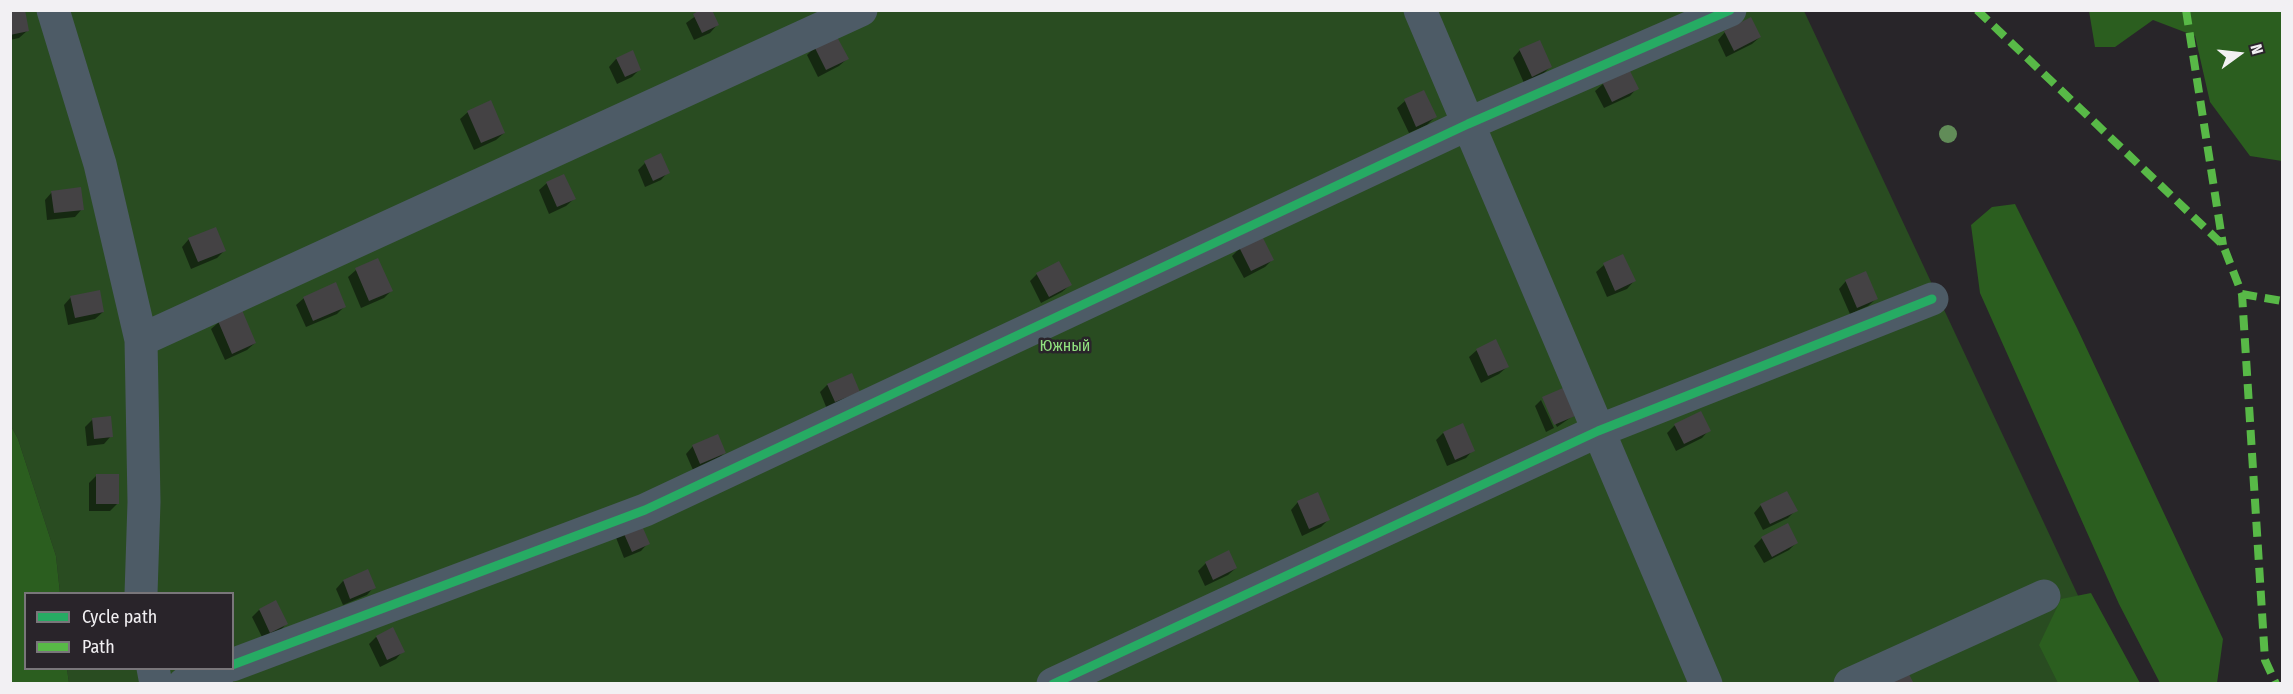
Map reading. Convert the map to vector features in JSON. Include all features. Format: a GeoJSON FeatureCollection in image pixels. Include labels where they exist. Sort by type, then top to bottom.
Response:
{"type":"FeatureCollection","features":[{"type":"Feature","properties":{"kind":"street"},"geometry":{"type":"LineString","coordinates":[[53,10],[100,164],[141,340],[144,502],[141,592]]}},
{"type":"Feature","properties":{"kind":"street"},"geometry":{"type":"LineString","coordinates":[[141,340],[861,10]]}},
{"type":"Feature","properties":{"kind":"street"},"geometry":{"type":"LineString","coordinates":[[1420,10],[1706,684]]}},
{"type":"Feature","properties":{"kind":"street"},"geometry":{"type":"LineString","coordinates":[[234,664],[645,510],[1468,124],[1730,10]]}},
{"type":"Feature","properties":{"kind":"street"},"geometry":{"type":"LineString","coordinates":[[1053,684],[1598,430],[1932,299]]}},
{"type":"Feature","properties":{"kind":"street"},"geometry":{"type":"LineString","coordinates":[[1850,684],[2044,596]]}},
{"type":"Feature","properties":{"kind":"street"},"geometry":{"type":"LineString","coordinates":[[184,684],[221,670]]}},
{"type":"Feature","properties":{"kind":"green space","name":"Южный"},"geometry":{"type":"Polygon","coordinates":[[[11,11],[1804,11],[2119,683],[69,683],[67,670],[234,670],[234,592],[60,592],[56,556],[18,439],[11,426],[11,11]]]}},
{"type":"Feature","properties":{"kind":"green space"},"geometry":{"type":"Polygon","coordinates":[[[2089,11],[2282,11],[2282,161],[2250,156],[2210,102],[2195,36],[2153,20],[2115,47],[2095,47],[2089,11]]]}},
{"type":"Feature","properties":{"kind":"green space"},"geometry":{"type":"Polygon","coordinates":[[[2015,204],[2077,328],[2223,639],[2217,683],[2160,683],[2119,604],[1980,293],[1971,225],[1992,207],[2015,204]]]}},
{"type":"Feature","properties":{"kind":"green space"},"geometry":{"type":"Polygon","coordinates":[[[11,426],[18,439],[56,556],[60,592],[24,592],[24,670],[67,670],[69,683],[11,683],[11,426]]]}},
{"type":"Feature","properties":{"kind":"green space"},"geometry":{"type":"Polygon","coordinates":[[[2091,593],[2140,683],[2058,683],[2039,645],[2061,599],[2091,593]]]}},
{"type":"Feature","properties":{"kind":"building"},"geometry":{"type":"Polygon","coordinates":[[[25,10],[29,31],[10,35],[10,12],[25,10]]]}},
{"type":"Feature","properties":{"kind":"building"},"geometry":{"type":"Polygon","coordinates":[[[700,10],[712,10],[719,25],[702,33],[693,14],[700,10]]]}},
{"type":"Feature","properties":{"kind":"building"},"geometry":{"type":"Polygon","coordinates":[[[1751,17],[1761,37],[1734,51],[1724,31],[1751,17]]]}},
{"type":"Feature","properties":{"kind":"building"},"geometry":{"type":"Polygon","coordinates":[[[836,35],[849,59],[826,70],[814,46],[836,35]]]}},
{"type":"Feature","properties":{"kind":"building"},"geometry":{"type":"Polygon","coordinates":[[[1540,40],[1552,67],[1532,77],[1519,49],[1540,40]]]}},
{"type":"Feature","properties":{"kind":"building"},"geometry":{"type":"Polygon","coordinates":[[[633,50],[641,70],[625,77],[616,58],[633,50]]]}},
{"type":"Feature","properties":{"kind":"building"},"geometry":{"type":"Polygon","coordinates":[[[1629,69],[1639,89],[1612,102],[1602,82],[1629,69]]]}},
{"type":"Feature","properties":{"kind":"building"},"geometry":{"type":"Polygon","coordinates":[[[1424,90],[1437,117],[1416,127],[1404,99],[1424,90]]]}},
{"type":"Feature","properties":{"kind":"building"},"geometry":{"type":"Polygon","coordinates":[[[491,100],[505,133],[481,143],[467,111],[491,100]]]}},
{"type":"Feature","properties":{"kind":"building"},"geometry":{"type":"Polygon","coordinates":[[[661,153],[670,173],[653,181],[644,161],[661,153]]]}},
{"type":"Feature","properties":{"kind":"building"},"geometry":{"type":"Polygon","coordinates":[[[564,174],[576,199],[557,207],[546,182],[564,174]]]}},
{"type":"Feature","properties":{"kind":"building"},"geometry":{"type":"Polygon","coordinates":[[[81,187],[84,210],[54,213],[51,191],[81,187]]]}},
{"type":"Feature","properties":{"kind":"building"},"geometry":{"type":"Polygon","coordinates":[[[216,227],[226,251],[198,262],[188,238],[216,227]]]}},
{"type":"Feature","properties":{"kind":"building"},"geometry":{"type":"Polygon","coordinates":[[[1262,236],[1274,260],[1251,271],[1239,247],[1262,236]]]}},
{"type":"Feature","properties":{"kind":"building"},"geometry":{"type":"Polygon","coordinates":[[[1623,254],[1636,281],[1615,291],[1603,263],[1623,254]]]}},
{"type":"Feature","properties":{"kind":"building"},"geometry":{"type":"Polygon","coordinates":[[[378,258],[393,291],[369,301],[355,268],[378,258]]]}},
{"type":"Feature","properties":{"kind":"building"},"geometry":{"type":"Polygon","coordinates":[[[1059,261],[1072,285],[1049,297],[1036,273],[1059,261]]]}},
{"type":"Feature","properties":{"kind":"building"},"geometry":{"type":"Polygon","coordinates":[[[1866,271],[1878,299],[1857,308],[1845,280],[1866,271]]]}},
{"type":"Feature","properties":{"kind":"building"},"geometry":{"type":"Polygon","coordinates":[[[336,282],[346,307],[313,321],[303,297],[336,282]]]}},
{"type":"Feature","properties":{"kind":"building"},"geometry":{"type":"Polygon","coordinates":[[[100,290],[104,312],[75,318],[70,296],[100,290]]]}},
{"type":"Feature","properties":{"kind":"building"},"geometry":{"type":"Polygon","coordinates":[[[242,310],[256,343],[232,354],[218,321],[242,310]]]}},
{"type":"Feature","properties":{"kind":"building"},"geometry":{"type":"Polygon","coordinates":[[[1496,339],[1509,367],[1488,376],[1476,349],[1496,339]]]}},
{"type":"Feature","properties":{"kind":"building"},"geometry":{"type":"Polygon","coordinates":[[[852,373],[860,392],[835,402],[827,384],[852,373]]]}},
{"type":"Feature","properties":{"kind":"building"},"geometry":{"type":"Polygon","coordinates":[[[1563,388],[1575,416],[1554,425],[1542,397],[1563,388]]]}},
{"type":"Feature","properties":{"kind":"building"},"geometry":{"type":"Polygon","coordinates":[[[1701,411],[1711,431],[1684,444],[1674,424],[1701,411]]]}},
{"type":"Feature","properties":{"kind":"building"},"geometry":{"type":"Polygon","coordinates":[[[111,416],[113,437],[94,439],[92,418],[111,416]]]}},
{"type":"Feature","properties":{"kind":"building"},"geometry":{"type":"Polygon","coordinates":[[[1463,423],[1475,451],[1455,460],[1443,432],[1463,423]]]}},
{"type":"Feature","properties":{"kind":"building"},"geometry":{"type":"Polygon","coordinates":[[[718,434],[726,453],[700,464],[692,445],[718,434]]]}},
{"type":"Feature","properties":{"kind":"building"},"geometry":{"type":"Polygon","coordinates":[[[96,474],[119,474],[119,504],[96,504],[96,474]]]}},
{"type":"Feature","properties":{"kind":"building"},"geometry":{"type":"Polygon","coordinates":[[[1787,491],[1798,511],[1770,524],[1760,504],[1787,491]]]}},
{"type":"Feature","properties":{"kind":"building"},"geometry":{"type":"Polygon","coordinates":[[[1318,492],[1330,520],[1309,529],[1297,501],[1318,492]]]}},
{"type":"Feature","properties":{"kind":"building"},"geometry":{"type":"Polygon","coordinates":[[[639,519],[650,544],[632,552],[621,527],[639,519]]]}},
{"type":"Feature","properties":{"kind":"building"},"geometry":{"type":"Polygon","coordinates":[[[1788,523],[1798,543],[1772,557],[1761,537],[1788,523]]]}},
{"type":"Feature","properties":{"kind":"building"},"geometry":{"type":"Polygon","coordinates":[[[1229,550],[1237,568],[1213,580],[1205,562],[1229,550]]]}},
{"type":"Feature","properties":{"kind":"building"},"geometry":{"type":"Polygon","coordinates":[[[368,569],[376,588],[350,599],[343,580],[368,569]]]}},
{"type":"Feature","properties":{"kind":"building"},"geometry":{"type":"Polygon","coordinates":[[[276,600],[288,624],[270,633],[259,609],[276,600]]]}},
{"type":"Feature","properties":{"kind":"building"},"geometry":{"type":"Polygon","coordinates":[[[393,627],[405,652],[387,660],[376,636],[393,627]]]}},
{"type":"Feature","properties":{"kind":"building"},"geometry":{"type":"Polygon","coordinates":[[[1907,670],[1914,684],[1880,684],[1907,670]]]}},
{"type":"Feature","properties":{"kind":"marked path"},"geometry":{"type":"LineString","coordinates":[[1977,10],[2223,245],[2242,294],[2265,660],[2276,684]]}},
{"type":"Feature","properties":{"kind":"marked path"},"geometry":{"type":"LineString","coordinates":[[2186,10],[2223,245]]}},
{"type":"Feature","properties":{"kind":"marked path"},"geometry":{"type":"LineString","coordinates":[[2242,294],[2282,301]]}},
{"type":"Feature","properties":{"kind":"cycle path"},"geometry":{"type":"LineString","coordinates":[[234,664],[645,510],[1468,124],[1730,10]]}},
{"type":"Feature","properties":{"kind":"cycle path"},"geometry":{"type":"LineString","coordinates":[[1053,684],[1598,431],[1932,299]]}}]}
